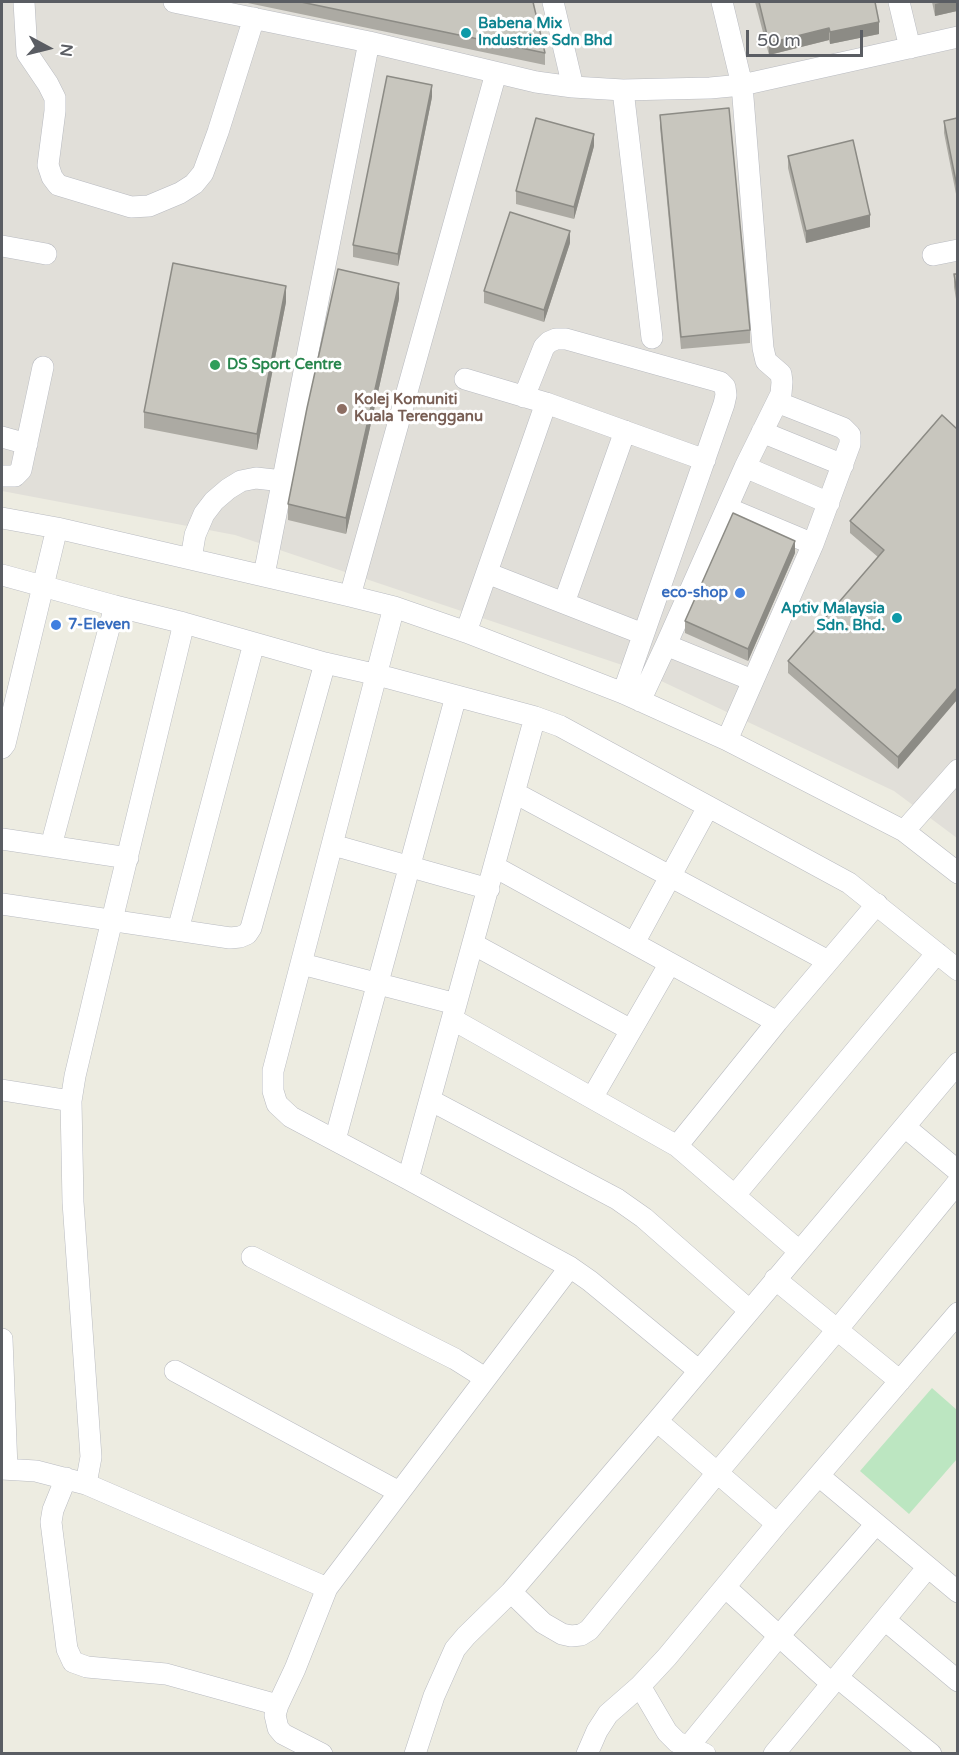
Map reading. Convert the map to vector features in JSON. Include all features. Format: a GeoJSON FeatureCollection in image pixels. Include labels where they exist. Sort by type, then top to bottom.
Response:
{"type":"FeatureCollection","features":[{"type":"Feature","properties":{"kind":"street"},"geometry":{"type":"LineString","coordinates":[[24,2],[27,53],[55,98],[48,165],[52,177],[58,185],[131,207],[149,206],[180,193],[194,184],[203,173],[254,18]]}},
{"type":"Feature","properties":{"kind":"street"},"geometry":{"type":"LineString","coordinates":[[174,2],[369,42],[536,82],[623,90],[742,85],[957,37]]}},
{"type":"Feature","properties":{"kind":"street"},"geometry":{"type":"LineString","coordinates":[[553,2],[573,87]]}},
{"type":"Feature","properties":{"kind":"street"},"geometry":{"type":"LineString","coordinates":[[631,697],[666,645],[745,467],[781,394],[781,374],[766,361],[763,348],[742,85],[723,2]]}},
{"type":"Feature","properties":{"kind":"street"},"geometry":{"type":"LineString","coordinates":[[899,2],[910,48]]}},
{"type":"Feature","properties":{"kind":"street"},"geometry":{"type":"LineString","coordinates":[[264,575],[369,42]]}},
{"type":"Feature","properties":{"kind":"street"},"geometry":{"type":"LineString","coordinates":[[350,596],[508,75]]}},
{"type":"Feature","properties":{"kind":"street"},"geometry":{"type":"LineString","coordinates":[[623,90],[652,338]]}},
{"type":"Feature","properties":{"kind":"street"},"geometry":{"type":"LineString","coordinates":[[2,246],[46,254]]}},
{"type":"Feature","properties":{"kind":"street"},"geometry":{"type":"LineString","coordinates":[[933,255],[957,250]]}},
{"type":"Feature","properties":{"kind":"street"},"geometry":{"type":"LineString","coordinates":[[524,397],[544,347],[556,339],[566,339],[720,382],[725,387],[726,395],[705,460],[643,634],[631,697]]}},
{"type":"Feature","properties":{"kind":"street"},"geometry":{"type":"LineString","coordinates":[[2,476],[15,476],[21,471],[43,367]]}},
{"type":"Feature","properties":{"kind":"street"},"geometry":{"type":"LineString","coordinates":[[465,379],[546,403],[705,460]]}},
{"type":"Feature","properties":{"kind":"street"},"geometry":{"type":"LineString","coordinates":[[727,740],[813,544],[850,444],[850,435],[843,428],[777,402]]}},
{"type":"Feature","properties":{"kind":"street"},"geometry":{"type":"LineString","coordinates":[[466,632],[546,403]]}},
{"type":"Feature","properties":{"kind":"street"},"geometry":{"type":"LineString","coordinates":[[564,603],[624,431]]}},
{"type":"Feature","properties":{"kind":"street"},"geometry":{"type":"LineString","coordinates":[[762,432],[843,465]]}},
{"type":"Feature","properties":{"kind":"street"},"geometry":{"type":"LineString","coordinates":[[2,437],[27,444]]}},
{"type":"Feature","properties":{"kind":"street"},"geometry":{"type":"LineString","coordinates":[[745,467],[829,503]]}},
{"type":"Feature","properties":{"kind":"street"},"geometry":{"type":"LineString","coordinates":[[191,559],[195,535],[204,514],[228,489],[241,481],[256,478],[283,481]]}},
{"type":"Feature","properties":{"kind":"street"},"geometry":{"type":"LineString","coordinates":[[727,508],[813,544]]}},
{"type":"Feature","properties":{"kind":"street"},"geometry":{"type":"LineString","coordinates":[[2,518],[57,528],[350,596],[394,607],[466,632],[631,697],[727,740],[904,831],[957,873]]}},
{"type":"Feature","properties":{"kind":"street"},"geometry":{"type":"LineString","coordinates":[[2,748],[6,744],[57,528]]}},
{"type":"Feature","properties":{"kind":"street"},"geometry":{"type":"LineString","coordinates":[[487,573],[643,634]]}},
{"type":"Feature","properties":{"kind":"street"},"geometry":{"type":"LineString","coordinates":[[2,575],[325,663],[535,717],[560,726],[849,883],[957,970]]}},
{"type":"Feature","properties":{"kind":"street"},"geometry":{"type":"LineString","coordinates":[[51,846],[115,606]]}},
{"type":"Feature","properties":{"kind":"street"},"geometry":{"type":"LineString","coordinates":[[394,607],[362,672],[333,845],[273,1071],[273,1091],[277,1104],[291,1117],[570,1267],[698,1370]]}},
{"type":"Feature","properties":{"kind":"street"},"geometry":{"type":"LineString","coordinates":[[86,1485],[91,1457],[73,1202],[70,1101],[184,623]]}},
{"type":"Feature","properties":{"kind":"street"},"geometry":{"type":"LineString","coordinates":[[178,930],[254,643]]}},
{"type":"Feature","properties":{"kind":"street"},"geometry":{"type":"LineString","coordinates":[[666,645],[752,680]]}},
{"type":"Feature","properties":{"kind":"street"},"geometry":{"type":"LineString","coordinates":[[2,904],[230,938],[247,934],[251,928],[325,663]]}},
{"type":"Feature","properties":{"kind":"street"},"geometry":{"type":"LineString","coordinates":[[335,1140],[456,696]]}},
{"type":"Feature","properties":{"kind":"street"},"geometry":{"type":"LineString","coordinates":[[408,1179],[535,717]]}},
{"type":"Feature","properties":{"kind":"street"},"geometry":{"type":"LineString","coordinates":[[904,831],[957,770]]}},
{"type":"Feature","properties":{"kind":"street"},"geometry":{"type":"LineString","coordinates":[[515,794],[828,961]]}},
{"type":"Feature","properties":{"kind":"street"},"geometry":{"type":"LineString","coordinates":[[634,944],[708,807]]}},
{"type":"Feature","properties":{"kind":"street"},"geometry":{"type":"LineString","coordinates":[[2,839],[128,858]]}},
{"type":"Feature","properties":{"kind":"street"},"geometry":{"type":"LineString","coordinates":[[333,845],[489,889]]}},
{"type":"Feature","properties":{"kind":"street"},"geometry":{"type":"LineString","coordinates":[[495,867],[777,1022]]}},
{"type":"Feature","properties":{"kind":"street"},"geometry":{"type":"LineString","coordinates":[[677,1146],[777,1022],[877,904]]}},
{"type":"Feature","properties":{"kind":"street"},"geometry":{"type":"LineString","coordinates":[[473,944],[632,1030]]}},
{"type":"Feature","properties":{"kind":"street"},"geometry":{"type":"LineString","coordinates":[[735,1195],[937,953]]}},
{"type":"Feature","properties":{"kind":"street"},"geometry":{"type":"LineString","coordinates":[[592,1098],[670,963]]}},
{"type":"Feature","properties":{"kind":"street"},"geometry":{"type":"LineString","coordinates":[[302,964],[377,985],[454,1012],[592,1098],[677,1146],[799,1251]]}},
{"type":"Feature","properties":{"kind":"street"},"geometry":{"type":"LineString","coordinates":[[415,1754],[434,1696],[455,1649],[511,1592],[957,1065]]}},
{"type":"Feature","properties":{"kind":"street"},"geometry":{"type":"LineString","coordinates":[[2,1090],[70,1101]]}},
{"type":"Feature","properties":{"kind":"street"},"geometry":{"type":"LineString","coordinates":[[430,1100],[617,1200],[644,1218],[749,1310]]}},
{"type":"Feature","properties":{"kind":"street"},"geometry":{"type":"LineString","coordinates":[[905,1127],[957,1171]]}},
{"type":"Feature","properties":{"kind":"street"},"geometry":{"type":"LineString","coordinates":[[511,1592],[552,1629],[571,1636],[581,1635],[589,1630],[957,1182]]}},
{"type":"Feature","properties":{"kind":"street"},"geometry":{"type":"LineString","coordinates":[[252,1257],[455,1359],[485,1378]]}},
{"type":"Feature","properties":{"kind":"street"},"geometry":{"type":"LineString","coordinates":[[321,1754],[283,1734],[278,1728],[275,1715],[327,1588],[570,1267]]}},
{"type":"Feature","properties":{"kind":"street"},"geometry":{"type":"LineString","coordinates":[[775,1279],[900,1382]]}},
{"type":"Feature","properties":{"kind":"street"},"geometry":{"type":"LineString","coordinates":[[587,1754],[597,1731],[608,1714],[640,1686],[667,1657],[957,1313]]}},
{"type":"Feature","properties":{"kind":"street"},"geometry":{"type":"LineString","coordinates":[[2,1339],[4,1469],[36,1471],[86,1485],[327,1588]]}},
{"type":"Feature","properties":{"kind":"street"},"geometry":{"type":"LineString","coordinates":[[175,1371],[399,1492]]}},
{"type":"Feature","properties":{"kind":"street"},"geometry":{"type":"LineString","coordinates":[[657,1421],[777,1524]]}},
{"type":"Feature","properties":{"kind":"street"},"geometry":{"type":"LineString","coordinates":[[819,1476],[957,1592]]}},
{"type":"Feature","properties":{"kind":"street"},"geometry":{"type":"LineString","coordinates":[[66,1478],[52,1510],[51,1522],[67,1648],[73,1662],[87,1667],[166,1674],[278,1705]]}},
{"type":"Feature","properties":{"kind":"street"},"geometry":{"type":"LineString","coordinates":[[640,1686],[667,1732],[677,1742],[697,1750],[779,1635],[876,1524]]}},
{"type":"Feature","properties":{"kind":"street"},"geometry":{"type":"LineString","coordinates":[[774,1754],[928,1567]]}},
{"type":"Feature","properties":{"kind":"street"},"geometry":{"type":"LineString","coordinates":[[725,1587],[834,1680],[931,1754]]}},
{"type":"Feature","properties":{"kind":"street"},"geometry":{"type":"LineString","coordinates":[[885,1620],[957,1681]]}},
{"type":"Feature","properties":{"kind":"shaded area"},"geometry":{"type":"Polygon","coordinates":[[[2,2],[957,2],[957,838],[894,791],[640,671],[235,535],[2,491],[2,2]]]}},
{"type":"Feature","properties":{"kind":"green space"},"geometry":{"type":"Polygon","coordinates":[[[932,1388],[957,1410],[957,1459],[909,1514],[860,1471],[932,1388]]]}},
{"type":"Feature","properties":{"kind":"building","name":"Babena Mix Industries Sdn Bhd"},"geometry":{"type":"Polygon","coordinates":[[[301,2],[533,2],[545,53],[301,2]]]}},
{"type":"Feature","properties":{"kind":"building"},"geometry":{"type":"Polygon","coordinates":[[[759,2],[875,2],[879,22],[830,32],[829,28],[769,43],[759,2]]]}},
{"type":"Feature","properties":{"kind":"building"},"geometry":{"type":"Polygon","coordinates":[[[387,76],[432,85],[398,254],[353,245],[387,76]]]}},
{"type":"Feature","properties":{"kind":"building"},"geometry":{"type":"Polygon","coordinates":[[[729,108],[750,330],[681,337],[660,115],[729,108]]]}},
{"type":"Feature","properties":{"kind":"building"},"geometry":{"type":"Polygon","coordinates":[[[536,118],[594,134],[574,207],[516,191],[536,118]]]}},
{"type":"Feature","properties":{"kind":"building"},"geometry":{"type":"Polygon","coordinates":[[[957,118],[957,187],[944,121],[957,118]]]}},
{"type":"Feature","properties":{"kind":"building"},"geometry":{"type":"Polygon","coordinates":[[[853,140],[870,215],[806,231],[788,156],[853,140]]]}},
{"type":"Feature","properties":{"kind":"building"},"geometry":{"type":"Polygon","coordinates":[[[510,212],[570,231],[544,310],[484,291],[510,212]]]}},
{"type":"Feature","properties":{"kind":"building","name":"DS Sport Centre"},"geometry":{"type":"Polygon","coordinates":[[[173,263],[286,286],[257,434],[144,412],[173,263]]]}},
{"type":"Feature","properties":{"kind":"building","name":"Kolej Komuniti Kuala Terengganu"},"geometry":{"type":"Polygon","coordinates":[[[338,269],[399,283],[346,518],[288,504],[338,269]]]}},
{"type":"Feature","properties":{"kind":"building"},"geometry":{"type":"Polygon","coordinates":[[[954,274],[957,274],[957,293],[954,274]]]}},
{"type":"Feature","properties":{"kind":"building","name":"Aptiv Malaysia Sdn. Bhd."},"geometry":{"type":"Polygon","coordinates":[[[942,415],[957,429],[957,688],[898,757],[788,661],[884,550],[850,521],[942,415]]]}},
{"type":"Feature","properties":{"kind":"building","name":"eco-shop"},"geometry":{"type":"Polygon","coordinates":[[[733,513],[795,541],[748,649],[685,621],[733,513]]]}},
{"type":"Feature","properties":{"kind":"place","name":"Babena Mix Industries Sdn Bhd"},"geometry":{"type":"Point","coordinates":[466,33]}},
{"type":"Feature","properties":{"kind":"place","name":"DS Sport Centre"},"geometry":{"type":"Point","coordinates":[215,365]}},
{"type":"Feature","properties":{"kind":"place","name":"Kolej Komuniti Kuala Terengganu"},"geometry":{"type":"Point","coordinates":[342,409]}},
{"type":"Feature","properties":{"kind":"place","name":"eco-shop"},"geometry":{"type":"Point","coordinates":[740,593]}},
{"type":"Feature","properties":{"kind":"place","name":"Aptiv Malaysia Sdn. Bhd."},"geometry":{"type":"Point","coordinates":[897,618]}},
{"type":"Feature","properties":{"kind":"place","name":"7-Eleven"},"geometry":{"type":"Point","coordinates":[56,625]}}]}
